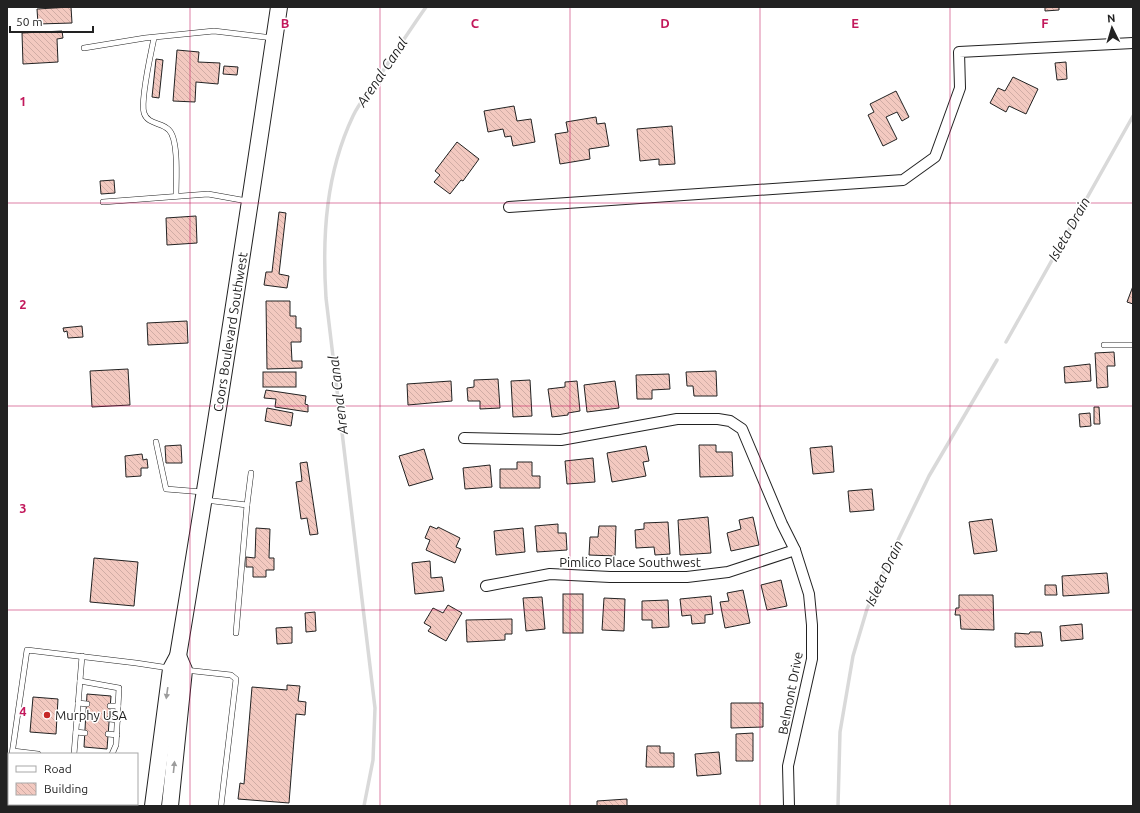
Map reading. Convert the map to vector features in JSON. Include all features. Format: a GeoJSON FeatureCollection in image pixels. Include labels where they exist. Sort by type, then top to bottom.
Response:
{"type":"FeatureCollection","features":[{"type":"Feature","properties":{"kind":"main road","name":"Coors Boulevard Southwest"},"geometry":{"type":"LineString","coordinates":[[153,806],[178,665],[251,201],[279,7]]}},
{"type":"Feature","properties":{"kind":"main road","name":"Coors Boulevard Southwest"},"geometry":{"type":"LineString","coordinates":[[170,806],[178,665]]}},
{"type":"Feature","properties":{"kind":"street"},"geometry":{"type":"LineString","coordinates":[[509,207],[903,180],[935,157],[960,88],[960,52],[1133,43]]}},
{"type":"Feature","properties":{"kind":"street","name":"Belmont Drive"},"geometry":{"type":"LineString","coordinates":[[464,438],[561,440],[677,419],[718,419],[730,421],[742,429],[782,524],[795,550],[809,594],[812,625],[812,659],[788,766],[789,806]]}},
{"type":"Feature","properties":{"kind":"street","name":"Pimlico Place Southwest"},"geometry":{"type":"LineString","coordinates":[[486,586],[550,574],[610,577],[688,577],[728,572],[795,550]]}},
{"type":"Feature","properties":{"kind":"lane"},"geometry":{"type":"LineString","coordinates":[[84,48],[154,38],[214,32],[274,38]]}},
{"type":"Feature","properties":{"kind":"lane"},"geometry":{"type":"LineString","coordinates":[[154,38],[143,98],[143,112],[151,122],[164,126],[169,129],[172,134],[176,149],[176,196]]}},
{"type":"Feature","properties":{"kind":"lane"},"geometry":{"type":"LineString","coordinates":[[103,202],[208,194],[251,201]]}},
{"type":"Feature","properties":{"kind":"lane"},"geometry":{"type":"LineString","coordinates":[[1104,345],[1133,344]]}},
{"type":"Feature","properties":{"kind":"lane"},"geometry":{"type":"LineString","coordinates":[[156,442],[166,489],[247,505]]}},
{"type":"Feature","properties":{"kind":"lane"},"geometry":{"type":"LineString","coordinates":[[236,633],[250,473]]}},
{"type":"Feature","properties":{"kind":"lane"},"geometry":{"type":"LineString","coordinates":[[12,753],[27,650],[178,665],[231,674],[236,679],[221,806]]}},
{"type":"Feature","properties":{"kind":"lane"},"geometry":{"type":"LineString","coordinates":[[74,753],[82,656]]}},
{"type":"Feature","properties":{"kind":"lane"},"geometry":{"type":"LineString","coordinates":[[80,681],[119,688],[116,745],[112,753]]}},
{"type":"Feature","properties":{"kind":"lane"},"geometry":{"type":"LineString","coordinates":[[78,703],[87,704]]}},
{"type":"Feature","properties":{"kind":"lane"},"geometry":{"type":"LineString","coordinates":[[110,706],[118,706]]}},
{"type":"Feature","properties":{"kind":"lane"},"geometry":{"type":"LineString","coordinates":[[77,716],[86,717]]}},
{"type":"Feature","properties":{"kind":"lane"},"geometry":{"type":"LineString","coordinates":[[109,719],[118,720]]}},
{"type":"Feature","properties":{"kind":"lane"},"geometry":{"type":"LineString","coordinates":[[76,732],[85,733]]}},
{"type":"Feature","properties":{"kind":"lane"},"geometry":{"type":"LineString","coordinates":[[108,734],[117,735]]}},
{"type":"Feature","properties":{"kind":"building"},"geometry":{"type":"Polygon","coordinates":[[[71,7],[72,23],[38,24],[37,9],[71,7]]]}},
{"type":"Feature","properties":{"kind":"building"},"geometry":{"type":"Polygon","coordinates":[[[1045,7],[1059,7],[1059,10],[1045,11],[1045,7]]]}},
{"type":"Feature","properties":{"kind":"building"},"geometry":{"type":"Polygon","coordinates":[[[62,31],[63,38],[57,39],[58,62],[23,64],[22,33],[62,31]]]}},
{"type":"Feature","properties":{"kind":"building"},"geometry":{"type":"Polygon","coordinates":[[[177,50],[199,52],[198,62],[220,63],[218,84],[196,82],[195,102],[173,101],[177,50]]]}},
{"type":"Feature","properties":{"kind":"building"},"geometry":{"type":"Polygon","coordinates":[[[156,59],[163,60],[159,98],[152,97],[156,59]]]}},
{"type":"Feature","properties":{"kind":"building"},"geometry":{"type":"Polygon","coordinates":[[[1066,62],[1067,79],[1057,80],[1055,63],[1066,62]]]}},
{"type":"Feature","properties":{"kind":"building"},"geometry":{"type":"Polygon","coordinates":[[[224,66],[238,67],[237,75],[223,74],[224,66]]]}},
{"type":"Feature","properties":{"kind":"building"},"geometry":{"type":"Polygon","coordinates":[[[1013,77],[1038,89],[1026,114],[1009,106],[1006,112],[990,103],[998,88],[1005,91],[1013,77]]]}},
{"type":"Feature","properties":{"kind":"building"},"geometry":{"type":"Polygon","coordinates":[[[896,91],[909,117],[902,121],[897,112],[886,117],[897,139],[883,146],[868,115],[874,112],[870,104],[896,91]]]}},
{"type":"Feature","properties":{"kind":"building"},"geometry":{"type":"Polygon","coordinates":[[[514,106],[517,121],[531,119],[535,142],[513,146],[511,136],[505,137],[503,129],[488,132],[484,111],[514,106]]]}},
{"type":"Feature","properties":{"kind":"building"},"geometry":{"type":"Polygon","coordinates":[[[596,117],[597,124],[605,123],[609,146],[589,149],[590,159],[560,164],[555,134],[568,132],[566,122],[596,117]]]}},
{"type":"Feature","properties":{"kind":"building"},"geometry":{"type":"Polygon","coordinates":[[[672,126],[675,164],[659,165],[659,159],[640,161],[637,129],[672,126]]]}},
{"type":"Feature","properties":{"kind":"building"},"geometry":{"type":"Polygon","coordinates":[[[457,142],[479,159],[463,181],[461,180],[450,194],[434,182],[440,175],[435,171],[457,142]]]}},
{"type":"Feature","properties":{"kind":"building"},"geometry":{"type":"Polygon","coordinates":[[[114,180],[115,193],[101,194],[100,181],[114,180]]]}},
{"type":"Feature","properties":{"kind":"building"},"geometry":{"type":"Polygon","coordinates":[[[279,212],[286,213],[279,274],[289,276],[287,288],[264,285],[266,272],[272,272],[279,212]]]}},
{"type":"Feature","properties":{"kind":"building"},"geometry":{"type":"Polygon","coordinates":[[[196,216],[197,243],[167,245],[166,218],[196,216]]]}},
{"type":"Feature","properties":{"kind":"building"},"geometry":{"type":"Polygon","coordinates":[[[1133,286],[1133,304],[1127,302],[1133,286]]]}},
{"type":"Feature","properties":{"kind":"building"},"geometry":{"type":"Polygon","coordinates":[[[266,301],[290,301],[290,316],[296,316],[296,328],[301,328],[301,342],[291,342],[292,361],[302,361],[302,368],[267,369],[266,301]]]}},
{"type":"Feature","properties":{"kind":"building"},"geometry":{"type":"Polygon","coordinates":[[[187,321],[188,343],[148,345],[147,323],[187,321]]]}},
{"type":"Feature","properties":{"kind":"building"},"geometry":{"type":"Polygon","coordinates":[[[82,326],[83,337],[68,338],[67,331],[64,332],[63,328],[82,326]]]}},
{"type":"Feature","properties":{"kind":"building"},"geometry":{"type":"Polygon","coordinates":[[[1114,352],[1115,366],[1107,366],[1108,387],[1097,388],[1095,353],[1114,352]]]}},
{"type":"Feature","properties":{"kind":"building"},"geometry":{"type":"Polygon","coordinates":[[[1090,364],[1091,381],[1065,383],[1064,367],[1090,364]]]}},
{"type":"Feature","properties":{"kind":"building"},"geometry":{"type":"Polygon","coordinates":[[[128,369],[130,405],[92,407],[90,371],[128,369]]]}},
{"type":"Feature","properties":{"kind":"building"},"geometry":{"type":"Polygon","coordinates":[[[716,371],[717,396],[694,396],[693,386],[687,386],[686,372],[716,371]]]}},
{"type":"Feature","properties":{"kind":"building"},"geometry":{"type":"Polygon","coordinates":[[[263,372],[296,372],[296,387],[263,387],[263,372]]]}},
{"type":"Feature","properties":{"kind":"building"},"geometry":{"type":"Polygon","coordinates":[[[669,374],[670,389],[652,390],[652,399],[637,399],[636,375],[669,374]]]}},
{"type":"Feature","properties":{"kind":"building"},"geometry":{"type":"Polygon","coordinates":[[[498,379],[500,408],[480,409],[480,401],[468,401],[467,388],[474,387],[474,380],[498,379]]]}},
{"type":"Feature","properties":{"kind":"building"},"geometry":{"type":"Polygon","coordinates":[[[530,380],[532,416],[513,417],[511,381],[530,380]]]}},
{"type":"Feature","properties":{"kind":"building"},"geometry":{"type":"Polygon","coordinates":[[[451,381],[452,401],[408,405],[407,384],[451,381]]]}},
{"type":"Feature","properties":{"kind":"building"},"geometry":{"type":"Polygon","coordinates":[[[577,381],[580,411],[568,413],[568,415],[552,417],[548,389],[565,387],[565,382],[577,381]]]}},
{"type":"Feature","properties":{"kind":"building"},"geometry":{"type":"Polygon","coordinates":[[[615,381],[619,408],[587,412],[584,385],[615,381]]]}},
{"type":"Feature","properties":{"kind":"building"},"geometry":{"type":"Polygon","coordinates":[[[266,390],[306,396],[305,404],[308,405],[308,412],[275,407],[276,399],[264,398],[266,390]]]}},
{"type":"Feature","properties":{"kind":"building"},"geometry":{"type":"Polygon","coordinates":[[[1094,407],[1099,407],[1100,424],[1094,424],[1094,407]]]}},
{"type":"Feature","properties":{"kind":"building"},"geometry":{"type":"Polygon","coordinates":[[[267,408],[293,413],[291,426],[265,421],[267,408]]]}},
{"type":"Feature","properties":{"kind":"building"},"geometry":{"type":"Polygon","coordinates":[[[1090,413],[1091,426],[1080,427],[1079,414],[1090,413]]]}},
{"type":"Feature","properties":{"kind":"building"},"geometry":{"type":"Polygon","coordinates":[[[181,445],[182,463],[166,463],[165,446],[181,445]]]}},
{"type":"Feature","properties":{"kind":"building"},"geometry":{"type":"Polygon","coordinates":[[[699,445],[716,445],[716,452],[732,452],[733,476],[700,477],[699,445]]]}},
{"type":"Feature","properties":{"kind":"building"},"geometry":{"type":"Polygon","coordinates":[[[646,446],[649,461],[643,462],[646,476],[612,482],[607,453],[646,446]]]}},
{"type":"Feature","properties":{"kind":"building"},"geometry":{"type":"Polygon","coordinates":[[[832,446],[834,472],[813,474],[810,448],[832,446]]]}},
{"type":"Feature","properties":{"kind":"building"},"geometry":{"type":"Polygon","coordinates":[[[424,449],[433,479],[409,486],[399,456],[424,449]]]}},
{"type":"Feature","properties":{"kind":"building"},"geometry":{"type":"Polygon","coordinates":[[[142,454],[143,460],[147,459],[148,468],[141,468],[141,476],[126,477],[125,456],[142,454]]]}},
{"type":"Feature","properties":{"kind":"building"},"geometry":{"type":"Polygon","coordinates":[[[593,458],[595,482],[567,484],[565,461],[593,458]]]}},
{"type":"Feature","properties":{"kind":"building"},"geometry":{"type":"Polygon","coordinates":[[[307,462],[318,534],[310,535],[307,518],[301,519],[296,482],[302,481],[300,463],[307,462]]]}},
{"type":"Feature","properties":{"kind":"building"},"geometry":{"type":"Polygon","coordinates":[[[517,462],[532,462],[532,476],[540,476],[540,488],[500,488],[500,469],[517,469],[517,462]]]}},
{"type":"Feature","properties":{"kind":"building"},"geometry":{"type":"Polygon","coordinates":[[[490,465],[492,487],[465,489],[463,468],[490,465]]]}},
{"type":"Feature","properties":{"kind":"building"},"geometry":{"type":"Polygon","coordinates":[[[872,489],[874,510],[850,512],[848,491],[872,489]]]}},
{"type":"Feature","properties":{"kind":"building"},"geometry":{"type":"Polygon","coordinates":[[[708,517],[711,553],[680,555],[678,520],[708,517]]]}},
{"type":"Feature","properties":{"kind":"building"},"geometry":{"type":"Polygon","coordinates":[[[753,517],[759,545],[731,551],[727,533],[741,529],[739,520],[753,517]]]}},
{"type":"Feature","properties":{"kind":"building"},"geometry":{"type":"Polygon","coordinates":[[[992,519],[997,551],[974,554],[969,522],[992,519]]]}},
{"type":"Feature","properties":{"kind":"building"},"geometry":{"type":"Polygon","coordinates":[[[668,522],[670,554],[655,555],[654,547],[636,548],[635,530],[644,529],[644,523],[668,522]]]}},
{"type":"Feature","properties":{"kind":"building"},"geometry":{"type":"Polygon","coordinates":[[[558,524],[558,533],[566,533],[567,550],[537,552],[535,526],[558,524]]]}},
{"type":"Feature","properties":{"kind":"building"},"geometry":{"type":"Polygon","coordinates":[[[430,526],[437,529],[438,527],[460,538],[456,547],[461,549],[455,563],[426,550],[430,540],[425,538],[430,526]]]}},
{"type":"Feature","properties":{"kind":"building"},"geometry":{"type":"Polygon","coordinates":[[[599,526],[616,526],[615,556],[589,555],[590,537],[598,537],[599,526]]]}},
{"type":"Feature","properties":{"kind":"building"},"geometry":{"type":"Polygon","coordinates":[[[256,528],[270,529],[269,558],[274,558],[274,570],[266,570],[266,577],[253,577],[253,567],[246,567],[246,557],[255,558],[256,528]]]}},
{"type":"Feature","properties":{"kind":"building"},"geometry":{"type":"Polygon","coordinates":[[[523,528],[525,552],[496,555],[494,531],[523,528]]]}},
{"type":"Feature","properties":{"kind":"building"},"geometry":{"type":"Polygon","coordinates":[[[94,558],[138,562],[134,606],[90,602],[94,558]]]}},
{"type":"Feature","properties":{"kind":"building"},"geometry":{"type":"Polygon","coordinates":[[[430,561],[431,578],[442,577],[444,591],[415,594],[412,563],[430,561]]]}},
{"type":"Feature","properties":{"kind":"building"},"geometry":{"type":"Polygon","coordinates":[[[1107,573],[1109,593],[1063,596],[1062,576],[1107,573]]]}},
{"type":"Feature","properties":{"kind":"building"},"geometry":{"type":"Polygon","coordinates":[[[781,580],[787,606],[767,610],[761,585],[781,580]]]}},
{"type":"Feature","properties":{"kind":"building"},"geometry":{"type":"Polygon","coordinates":[[[1045,585],[1056,585],[1057,595],[1045,595],[1045,585]]]}},
{"type":"Feature","properties":{"kind":"building"},"geometry":{"type":"Polygon","coordinates":[[[743,590],[750,623],[725,628],[720,602],[729,601],[727,593],[743,590]]]}},
{"type":"Feature","properties":{"kind":"building"},"geometry":{"type":"Polygon","coordinates":[[[563,594],[583,594],[583,633],[563,633],[563,594]]]}},
{"type":"Feature","properties":{"kind":"building"},"geometry":{"type":"Polygon","coordinates":[[[959,595],[993,595],[994,630],[961,629],[960,615],[955,615],[956,608],[959,608],[959,595]]]}},
{"type":"Feature","properties":{"kind":"building"},"geometry":{"type":"Polygon","coordinates":[[[711,596],[713,614],[705,615],[705,623],[692,624],[691,615],[682,616],[680,599],[711,596]]]}},
{"type":"Feature","properties":{"kind":"building"},"geometry":{"type":"Polygon","coordinates":[[[542,597],[545,629],[526,631],[523,598],[542,597]]]}},
{"type":"Feature","properties":{"kind":"building"},"geometry":{"type":"Polygon","coordinates":[[[604,598],[625,599],[624,631],[602,630],[604,598]]]}},
{"type":"Feature","properties":{"kind":"building"},"geometry":{"type":"Polygon","coordinates":[[[668,600],[669,627],[652,628],[652,620],[642,620],[642,601],[668,600]]]}},
{"type":"Feature","properties":{"kind":"building"},"geometry":{"type":"Polygon","coordinates":[[[448,605],[462,613],[446,641],[428,631],[431,627],[424,623],[433,608],[443,613],[448,605]]]}},
{"type":"Feature","properties":{"kind":"building"},"geometry":{"type":"Polygon","coordinates":[[[315,612],[316,631],[306,632],[305,613],[315,612]]]}},
{"type":"Feature","properties":{"kind":"building"},"geometry":{"type":"Polygon","coordinates":[[[512,619],[512,634],[505,634],[505,640],[467,642],[466,620],[512,619]]]}},
{"type":"Feature","properties":{"kind":"building"},"geometry":{"type":"Polygon","coordinates":[[[1082,624],[1083,639],[1061,641],[1060,626],[1082,624]]]}},
{"type":"Feature","properties":{"kind":"building"},"geometry":{"type":"Polygon","coordinates":[[[292,627],[292,643],[277,644],[276,628],[292,627]]]}},
{"type":"Feature","properties":{"kind":"building"},"geometry":{"type":"Polygon","coordinates":[[[1030,632],[1041,632],[1043,646],[1015,647],[1015,633],[1029,634],[1030,632]]]}},
{"type":"Feature","properties":{"kind":"building"},"geometry":{"type":"Polygon","coordinates":[[[287,685],[300,686],[298,701],[306,702],[305,715],[296,714],[289,803],[238,799],[240,783],[244,784],[252,687],[287,690],[287,685]]]}},
{"type":"Feature","properties":{"kind":"building"},"geometry":{"type":"Polygon","coordinates":[[[87,694],[111,696],[107,749],[84,747],[87,694]]]}},
{"type":"Feature","properties":{"kind":"building"},"geometry":{"type":"Polygon","coordinates":[[[33,697],[58,699],[56,734],[30,732],[33,697]]]}},
{"type":"Feature","properties":{"kind":"building"},"geometry":{"type":"Polygon","coordinates":[[[731,703],[763,703],[763,727],[731,728],[731,703]]]}},
{"type":"Feature","properties":{"kind":"building"},"geometry":{"type":"Polygon","coordinates":[[[753,733],[753,761],[736,761],[736,734],[753,733]]]}},
{"type":"Feature","properties":{"kind":"building"},"geometry":{"type":"Polygon","coordinates":[[[647,746],[660,746],[660,753],[674,753],[674,767],[646,767],[647,746]]]}},
{"type":"Feature","properties":{"kind":"building"},"geometry":{"type":"Polygon","coordinates":[[[719,752],[721,774],[697,776],[695,754],[719,752]]]}},
{"type":"Feature","properties":{"kind":"building"},"geometry":{"type":"Polygon","coordinates":[[[627,799],[627,806],[597,806],[597,801],[627,799]]]}},
{"type":"Feature","properties":{"kind":"waterway","name":"Arenal Canal"},"geometry":{"type":"LineString","coordinates":[[364,806],[373,760],[375,708],[326,298],[326,228],[328,205],[337,160],[355,111],[426,7]]}},
{"type":"Feature","properties":{"kind":"waterway","name":"Isleta Drain"},"geometry":{"type":"LineString","coordinates":[[1006,342],[1133,116]]}},
{"type":"Feature","properties":{"kind":"waterway","name":"Isleta Drain"},"geometry":{"type":"LineString","coordinates":[[838,806],[840,732],[853,656],[867,609],[929,476],[997,360]]}},
{"type":"Feature","properties":{"kind":"place","name":"Murphy USA"},"geometry":{"type":"Point","coordinates":[47,715]}}]}
